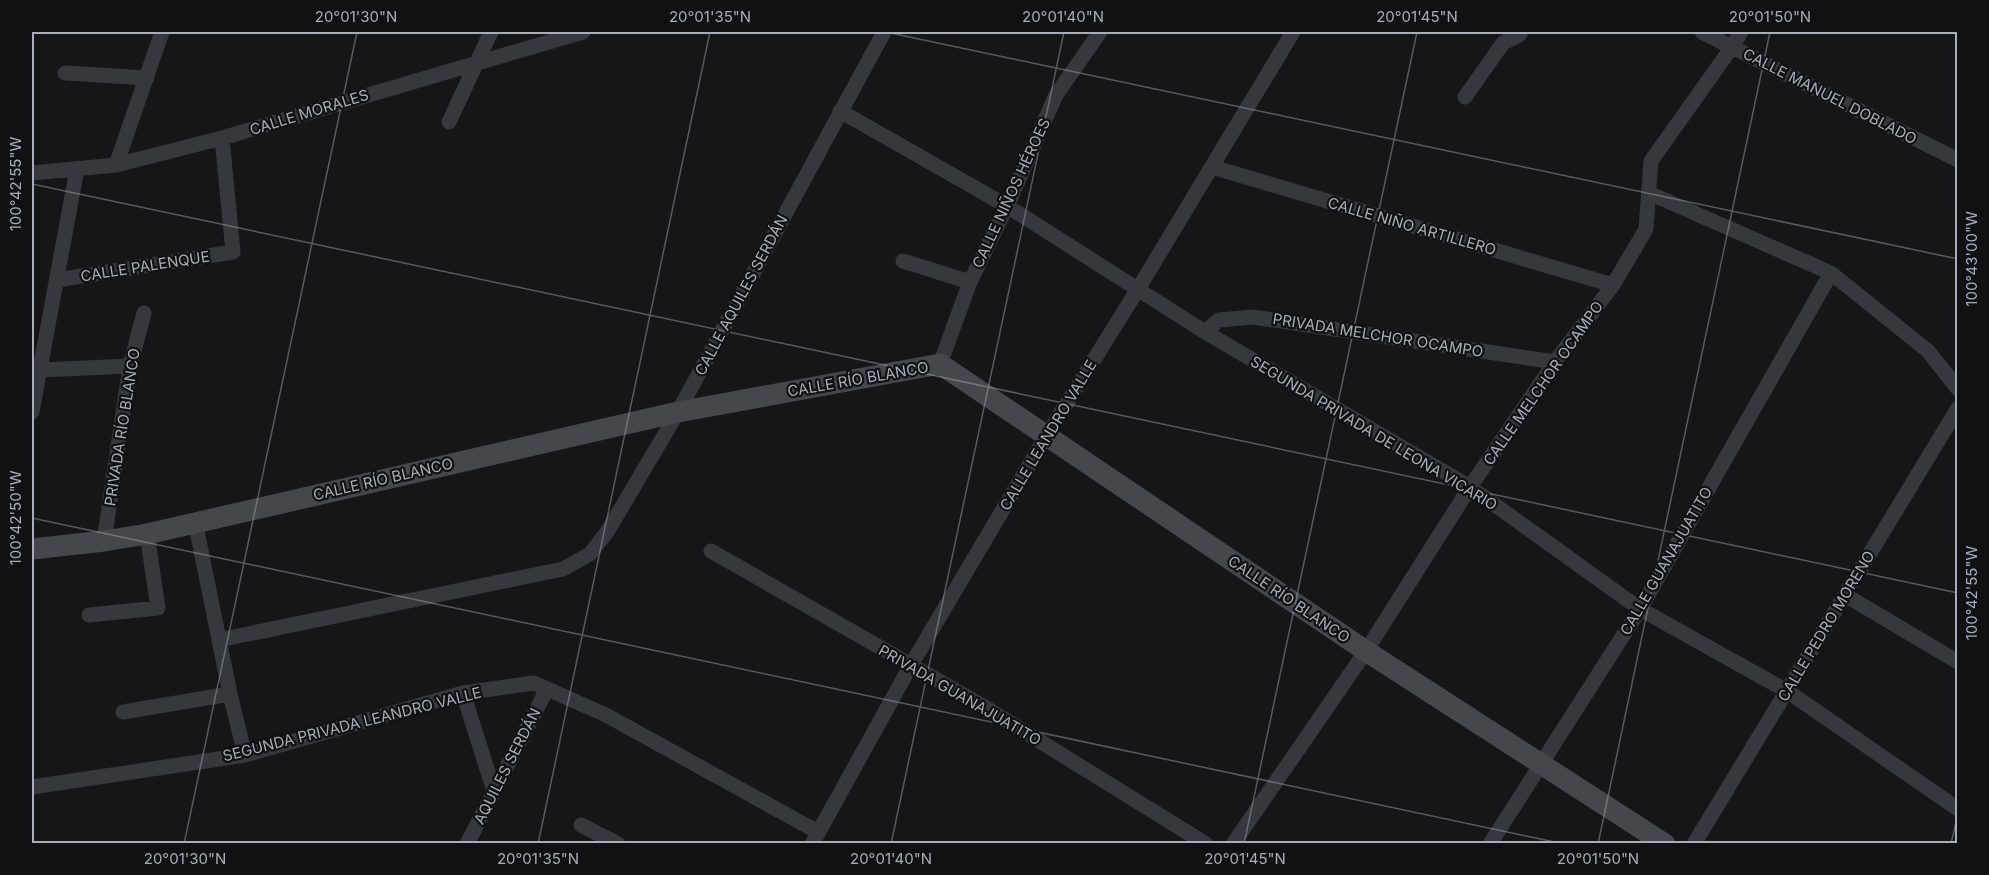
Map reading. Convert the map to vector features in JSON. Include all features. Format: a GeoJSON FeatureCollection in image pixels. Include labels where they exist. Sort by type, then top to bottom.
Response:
{"type":"FeatureCollection","features":[{"type":"Feature","properties":{"kind":"street"},"geometry":{"type":"LineString","coordinates":[[116,165],[162,32]]}},
{"type":"Feature","properties":{"kind":"street"},"geometry":{"type":"LineString","coordinates":[[449,122],[491,32]]}},
{"type":"Feature","properties":{"kind":"street","name":"CALLE MORALES"},"geometry":{"type":"LineString","coordinates":[[32,172],[116,165],[222,138],[583,32]]}},
{"type":"Feature","properties":{"kind":"street","name":"CALLE AQUILES SERDÁN"},"geometry":{"type":"LineString","coordinates":[[219,640],[563,569],[590,554],[607,531],[678,412],[884,32]]}},
{"type":"Feature","properties":{"kind":"street","name":"CALLE NIÑOS HÉROES"},"geometry":{"type":"LineString","coordinates":[[940,364],[970,282],[1007,206],[1056,95],[1100,32]]}},
{"type":"Feature","properties":{"kind":"street","name":"CALLE LEANDRO VALLE"},"geometry":{"type":"LineString","coordinates":[[815,838],[911,665],[1047,435],[1293,32]]}},
{"type":"Feature","properties":{"kind":"street"},"geometry":{"type":"LineString","coordinates":[[1465,97],[1503,43],[1521,32]]}},
{"type":"Feature","properties":{"kind":"street","name":"CALLE MANUEL DOBLADO"},"geometry":{"type":"LineString","coordinates":[[1702,32],[1958,160]]}},
{"type":"Feature","properties":{"kind":"street","name":"CALLE MELCHOR OCAMPO"},"geometry":{"type":"LineString","coordinates":[[1233,843],[1366,651],[1470,488],[1555,362],[1613,285],[1646,228],[1651,161],[1741,32]]}},
{"type":"Feature","properties":{"kind":"street"},"geometry":{"type":"LineString","coordinates":[[65,73],[147,78]]}},
{"type":"Feature","properties":{"kind":"street","name":"SEGUNDA PRIVADA DE LEONA VICARIO"},"geometry":{"type":"LineString","coordinates":[[840,111],[1007,206],[1205,332],[1470,488],[1640,609],[1787,691],[1958,809]]}},
{"type":"Feature","properties":{"kind":"street","name":"CALLE PALENQUE"},"geometry":{"type":"LineString","coordinates":[[57,280],[232,252],[222,138]]}},
{"type":"Feature","properties":{"kind":"street","name":"CALLE NIÑO ARTILLERO"},"geometry":{"type":"LineString","coordinates":[[1212,167],[1613,285]]}},
{"type":"Feature","properties":{"kind":"street"},"geometry":{"type":"LineString","coordinates":[[32,412],[36,368],[57,280],[77,169]]}},
{"type":"Feature","properties":{"kind":"street"},"geometry":{"type":"LineString","coordinates":[[1649,193],[1831,273],[1928,351],[1958,389]]}},
{"type":"Feature","properties":{"kind":"street"},"geometry":{"type":"LineString","coordinates":[[903,261],[970,282]]}},
{"type":"Feature","properties":{"kind":"street","name":"CALLE GUANAJUATITO"},"geometry":{"type":"LineString","coordinates":[[1490,843],[1640,609],[1831,273]]}},
{"type":"Feature","properties":{"kind":"street","name":"PRIVADA RÍO BLANCO"},"geometry":{"type":"LineString","coordinates":[[104,541],[130,366],[144,313]]}},
{"type":"Feature","properties":{"kind":"street","name":"PRIVADA MELCHOR OCAMPO"},"geometry":{"type":"LineString","coordinates":[[1205,332],[1219,320],[1253,316],[1555,362]]}},
{"type":"Feature","properties":{"kind":"street","name":"CALLE RÍO BLANCO"},"geometry":{"type":"LineString","coordinates":[[32,549],[147,534],[678,412],[940,364],[1366,651],[1665,843]]}},
{"type":"Feature","properties":{"kind":"street"},"geometry":{"type":"LineString","coordinates":[[36,368],[130,366]]}},
{"type":"Feature","properties":{"kind":"street","name":"CALLE PEDRO MORENO"},"geometry":{"type":"LineString","coordinates":[[1694,843],[1958,408]]}},
{"type":"Feature","properties":{"kind":"street"},"geometry":{"type":"LineString","coordinates":[[195,522],[230,694],[245,755]]}},
{"type":"Feature","properties":{"kind":"street"},"geometry":{"type":"LineString","coordinates":[[89,615],[158,608],[147,534]]}},
{"type":"Feature","properties":{"kind":"street","name":"PRIVADA GUANAJUATITO"},"geometry":{"type":"LineString","coordinates":[[711,551],[983,706],[1206,843]]}},
{"type":"Feature","properties":{"kind":"street"},"geometry":{"type":"LineString","coordinates":[[1845,595],[1958,662]]}},
{"type":"Feature","properties":{"kind":"street","name":"SEGUNDA PRIVADA LEANDRO VALLE"},"geometry":{"type":"LineString","coordinates":[[32,787],[245,755],[463,693],[534,683],[606,715],[815,838]]}},
{"type":"Feature","properties":{"kind":"street","name":"AQUILES SERDÁN"},"geometry":{"type":"LineString","coordinates":[[467,843],[547,689]]}},
{"type":"Feature","properties":{"kind":"street"},"geometry":{"type":"LineString","coordinates":[[463,693],[494,791]]}},
{"type":"Feature","properties":{"kind":"street"},"geometry":{"type":"LineString","coordinates":[[123,712],[230,694]]}},
{"type":"Feature","properties":{"kind":"street"},"geometry":{"type":"LineString","coordinates":[[581,825],[618,843]]}}]}
